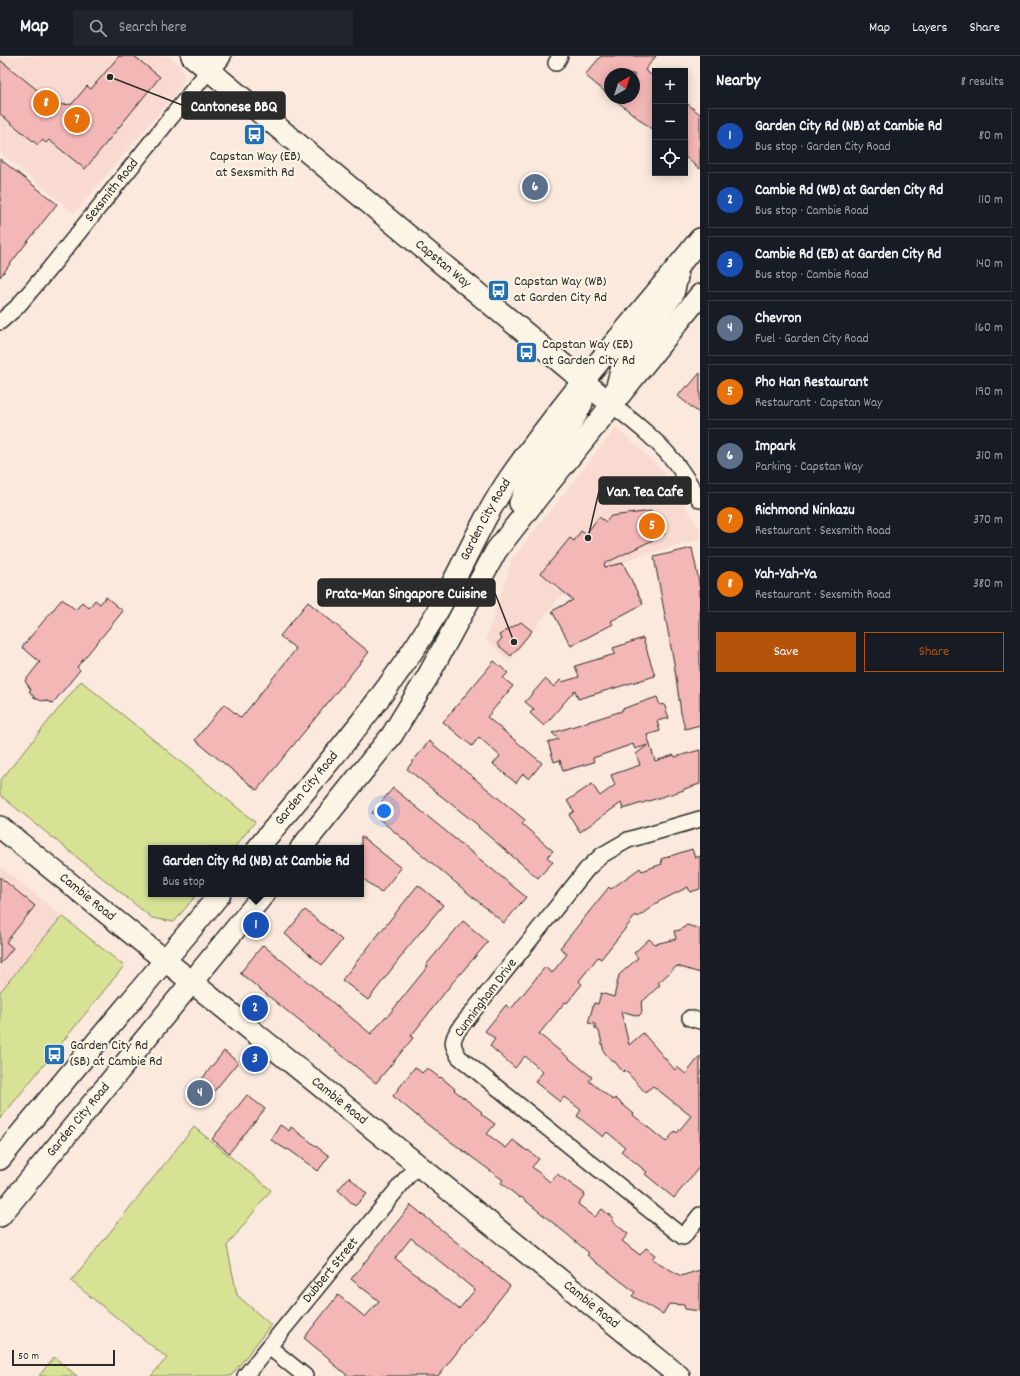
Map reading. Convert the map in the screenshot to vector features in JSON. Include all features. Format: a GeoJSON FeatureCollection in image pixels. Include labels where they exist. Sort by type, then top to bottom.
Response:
{"type":"FeatureCollection","features":[{"type":"Feature","properties":{"kind":"main road","name":"Capstan Way"},"geometry":{"type":"LineString","coordinates":[[192,56],[214,63],[583,382],[612,405]]}},
{"type":"Feature","properties":{"kind":"main road","name":"Garden City Road"},"geometry":{"type":"LineString","coordinates":[[260,845],[369,712],[408,658],[433,619],[456,578],[492,505],[541,434],[700,239]]}},
{"type":"Feature","properties":{"kind":"main road"},"geometry":{"type":"LineString","coordinates":[[612,405],[622,367],[673,294],[679,265]]}},
{"type":"Feature","properties":{"kind":"main road","name":"Garden City Road"},"geometry":{"type":"LineString","coordinates":[[303,845],[392,735],[428,676],[496,551],[700,295]]}},
{"type":"Feature","properties":{"kind":"main road"},"geometry":{"type":"LineString","coordinates":[[496,551],[526,490],[582,403],[583,382]]}},
{"type":"Feature","properties":{"kind":"main road","name":"Cambie Road"},"geometry":{"type":"LineString","coordinates":[[0,827],[679,1376]]}},
{"type":"Feature","properties":{"kind":"main road"},"geometry":{"type":"LineString","coordinates":[[1,1155],[218,897]]}},
{"type":"Feature","properties":{"kind":"main road","name":"Garden City Road"},"geometry":{"type":"LineString","coordinates":[[0,1216],[262,897]]}},
{"type":"Feature","properties":{"kind":"street","name":"Sexsmith Road"},"geometry":{"type":"LineString","coordinates":[[0,322],[17,307],[50,268],[214,63]]}},
{"type":"Feature","properties":{"kind":"street","name":"Capstan Way"},"geometry":{"type":"LineString","coordinates":[[612,405],[650,435],[664,450],[679,468],[700,500]]}},
{"type":"Feature","properties":{"kind":"street","name":"Cunningham Drive"},"geometry":{"type":"LineString","coordinates":[[700,819],[628,840],[602,855],[587,869],[458,1030],[454,1038],[453,1047],[459,1056],[683,1237],[700,1215]]}},
{"type":"Feature","properties":{"kind":"street","name":"Dubbert Street"},"geometry":{"type":"LineString","coordinates":[[245,1376],[418,1165]]}},
{"type":"Feature","properties":{"kind":"street"},"geometry":{"type":"LineString","coordinates":[[269,1347],[305,1376]]}},
{"type":"Feature","properties":{"kind":"shaded area"},"geometry":{"type":"Polygon","coordinates":[[[0,56],[168,56],[181,67],[184,76],[180,88],[74,213],[0,152],[0,56]]]}},
{"type":"Feature","properties":{"kind":"shaded area"},"geometry":{"type":"Polygon","coordinates":[[[616,428],[664,472],[700,530],[700,539],[632,558],[558,599],[509,662],[486,640],[512,559],[616,428]]]}},
{"type":"Feature","properties":{"kind":"shaded area"},"geometry":{"type":"Polygon","coordinates":[[[0,866],[62,916],[0,992],[0,866]]]}},
{"type":"Feature","properties":{"kind":"green space"},"geometry":{"type":"Polygon","coordinates":[[[81,681],[255,822],[236,845],[148,845],[148,897],[195,897],[174,922],[152,918],[0,795],[0,781],[81,681]]]}},
{"type":"Feature","properties":{"kind":"green space"},"geometry":{"type":"Polygon","coordinates":[[[62,916],[124,966],[0,1119],[0,992],[62,916]]]}},
{"type":"Feature","properties":{"kind":"green space"},"geometry":{"type":"Polygon","coordinates":[[[194,1127],[271,1190],[227,1246],[237,1295],[271,1325],[231,1376],[151,1376],[167,1358],[71,1281],[194,1127]]]}},
{"type":"Feature","properties":{"kind":"green space"},"geometry":{"type":"Polygon","coordinates":[[[54,1357],[77,1376],[39,1376],[54,1357]]]}},
{"type":"Feature","properties":{"kind":"building"},"geometry":{"type":"Polygon","coordinates":[[[119,56],[134,56],[160,77],[85,169],[49,140],[46,143],[42,140],[38,145],[0,114],[0,60],[41,93],[44,90],[62,105],[72,104],[87,86],[91,89],[119,56]]]}},
{"type":"Feature","properties":{"kind":"building"},"geometry":{"type":"Polygon","coordinates":[[[601,56],[656,56],[645,70],[652,76],[652,130],[620,104],[640,104],[640,68],[604,68],[604,91],[585,75],[601,56]]]}},
{"type":"Feature","properties":{"kind":"building"},"geometry":{"type":"Polygon","coordinates":[[[688,104],[700,114],[700,169],[688,159],[688,104]]]}},
{"type":"Feature","properties":{"kind":"building"},"geometry":{"type":"Polygon","coordinates":[[[0,159],[57,204],[0,277],[0,159]]]}},
{"type":"Feature","properties":{"kind":"building"},"geometry":{"type":"Polygon","coordinates":[[[700,373],[700,414],[678,396],[700,373]]]}},
{"type":"Feature","properties":{"kind":"building"},"geometry":{"type":"Polygon","coordinates":[[[652,511],[665,534],[604,564],[605,567],[623,563],[643,604],[611,621],[613,624],[571,646],[552,611],[573,600],[541,573],[570,538],[574,541],[581,531],[586,534],[599,517],[606,522],[611,516],[652,511]]]}},
{"type":"Feature","properties":{"kind":"building"},"geometry":{"type":"Polygon","coordinates":[[[692,548],[700,592],[700,725],[685,729],[654,557],[692,548]]]}},
{"type":"Feature","properties":{"kind":"building"},"geometry":{"type":"Polygon","coordinates":[[[106,597],[123,611],[77,667],[80,670],[53,703],[35,698],[29,691],[31,690],[25,681],[40,662],[22,647],[62,599],[76,610],[82,602],[89,608],[95,600],[100,604],[106,597]]]}},
{"type":"Feature","properties":{"kind":"building"},"geometry":{"type":"Polygon","coordinates":[[[308,602],[369,652],[257,790],[195,740],[224,704],[241,718],[296,649],[280,636],[308,602]]]}},
{"type":"Feature","properties":{"kind":"building"},"geometry":{"type":"Polygon","coordinates":[[[521,622],[532,631],[511,656],[497,644],[502,638],[499,635],[521,622]]]}},
{"type":"Feature","properties":{"kind":"building"},"geometry":{"type":"Polygon","coordinates":[[[643,638],[655,676],[578,699],[575,690],[544,726],[530,713],[534,709],[525,702],[545,679],[554,687],[560,680],[562,682],[579,677],[575,666],[615,654],[613,648],[643,638]]]}},
{"type":"Feature","properties":{"kind":"building"},"geometry":{"type":"Polygon","coordinates":[[[494,661],[508,673],[503,678],[513,686],[487,717],[542,763],[529,779],[523,774],[516,783],[493,764],[500,756],[479,737],[472,746],[443,722],[494,661]]]}},
{"type":"Feature","properties":{"kind":"building"},"geometry":{"type":"Polygon","coordinates":[[[657,697],[660,705],[664,704],[669,718],[657,721],[660,731],[647,735],[655,761],[674,755],[675,757],[700,750],[700,784],[623,809],[621,803],[580,832],[569,815],[574,811],[567,801],[592,784],[600,796],[615,785],[611,775],[640,765],[636,754],[648,745],[635,749],[633,744],[593,758],[594,762],[563,771],[560,760],[554,762],[548,742],[559,739],[552,733],[622,711],[622,709],[657,697]]]}},
{"type":"Feature","properties":{"kind":"building"},"geometry":{"type":"Polygon","coordinates":[[[429,741],[525,820],[522,824],[553,851],[547,857],[553,862],[538,878],[478,827],[479,826],[407,769],[429,741]]]}},
{"type":"Feature","properties":{"kind":"building"},"geometry":{"type":"Polygon","coordinates":[[[393,788],[526,897],[504,923],[372,813],[393,788]]]}},
{"type":"Feature","properties":{"kind":"building"},"geometry":{"type":"Polygon","coordinates":[[[361,836],[401,868],[381,893],[364,879],[364,845],[361,845],[361,836]]]}},
{"type":"Feature","properties":{"kind":"building"},"geometry":{"type":"Polygon","coordinates":[[[692,849],[695,858],[700,856],[700,889],[690,892],[688,887],[658,902],[638,917],[636,915],[601,959],[598,957],[579,981],[582,984],[539,1034],[592,1077],[589,1081],[613,1100],[615,1098],[666,1142],[675,1131],[677,1133],[691,1116],[653,1086],[645,1092],[625,1070],[623,1072],[604,1052],[599,1031],[595,1028],[595,1024],[588,1023],[594,1003],[598,1004],[601,993],[614,997],[619,975],[638,958],[634,953],[649,939],[655,944],[676,939],[674,931],[680,930],[687,925],[700,929],[700,973],[677,966],[658,983],[660,985],[641,1003],[642,1012],[639,1016],[621,1011],[629,1045],[643,1033],[675,1070],[677,1067],[686,1074],[700,1056],[700,1166],[674,1198],[645,1174],[647,1172],[621,1151],[625,1147],[607,1132],[603,1137],[577,1116],[581,1110],[564,1097],[560,1102],[535,1082],[543,1072],[525,1056],[515,1068],[490,1046],[495,1039],[485,1031],[506,1005],[511,1009],[545,967],[552,973],[567,954],[560,948],[609,887],[611,889],[640,868],[642,871],[662,864],[661,859],[692,849]]]}},
{"type":"Feature","properties":{"kind":"building"},"geometry":{"type":"Polygon","coordinates":[[[0,877],[35,906],[6,942],[13,948],[0,964],[0,877]]]}},
{"type":"Feature","properties":{"kind":"building"},"geometry":{"type":"Polygon","coordinates":[[[418,885],[443,905],[403,953],[368,1000],[342,980],[418,885]]]}},
{"type":"Feature","properties":{"kind":"building"},"geometry":{"type":"Polygon","coordinates":[[[305,910],[342,940],[322,965],[285,934],[305,910]]]}},
{"type":"Feature","properties":{"kind":"building"},"geometry":{"type":"Polygon","coordinates":[[[463,921],[488,942],[453,982],[411,1036],[413,1038],[376,1083],[240,973],[263,945],[371,1034],[386,1016],[387,1017],[428,966],[426,965],[463,921]]]}},
{"type":"Feature","properties":{"kind":"building"},"geometry":{"type":"Polygon","coordinates":[[[224,1051],[238,1062],[207,1100],[194,1089],[224,1051]]]}},
{"type":"Feature","properties":{"kind":"building"},"geometry":{"type":"Polygon","coordinates":[[[415,1067],[422,1073],[427,1068],[440,1078],[441,1077],[455,1089],[454,1090],[482,1112],[481,1114],[495,1124],[487,1134],[506,1148],[513,1140],[539,1159],[532,1167],[550,1182],[557,1174],[585,1194],[578,1204],[595,1217],[602,1209],[614,1219],[612,1221],[628,1234],[622,1241],[640,1255],[646,1248],[655,1255],[652,1259],[681,1276],[700,1270],[700,1311],[685,1309],[684,1305],[669,1304],[663,1314],[632,1296],[635,1292],[587,1255],[589,1253],[568,1235],[521,1197],[520,1198],[501,1183],[503,1180],[428,1125],[393,1096],[415,1067]]]}},
{"type":"Feature","properties":{"kind":"building"},"geometry":{"type":"Polygon","coordinates":[[[247,1095],[265,1109],[229,1153],[212,1139],[247,1095]]]}},
{"type":"Feature","properties":{"kind":"building"},"geometry":{"type":"Polygon","coordinates":[[[280,1125],[289,1131],[291,1127],[329,1156],[318,1171],[288,1149],[287,1150],[271,1140],[280,1125]]]}},
{"type":"Feature","properties":{"kind":"building"},"geometry":{"type":"Polygon","coordinates":[[[349,1177],[367,1194],[355,1206],[338,1190],[349,1177]]]}},
{"type":"Feature","properties":{"kind":"building"},"geometry":{"type":"Polygon","coordinates":[[[411,1205],[510,1286],[438,1376],[348,1376],[304,1338],[338,1295],[365,1317],[379,1301],[351,1279],[411,1205]],[[411,1238],[395,1258],[459,1309],[475,1290],[411,1238]]]}},
{"type":"Feature","properties":{"kind":"place","name":"Cantonese BBQ"},"geometry":{"type":"Point","coordinates":[110,77]}},
{"type":"Feature","properties":{"kind":"place","name":"Yah-Yah-Ya"},"geometry":{"type":"Point","coordinates":[46,103]}},
{"type":"Feature","properties":{"kind":"place","name":"Richmond Ninkazu"},"geometry":{"type":"Point","coordinates":[77,120]}},
{"type":"Feature","properties":{"kind":"place","name":"Capstan Way (EB) at Sexsmith Rd"},"geometry":{"type":"Point","coordinates":[255,135]}},
{"type":"Feature","properties":{"kind":"place","name":"Impark"},"geometry":{"type":"Point","coordinates":[535,187]}},
{"type":"Feature","properties":{"kind":"place","name":"Capstan Way (WB) at Garden City Rd"},"geometry":{"type":"Point","coordinates":[499,290]}},
{"type":"Feature","properties":{"kind":"place","name":"Capstan Way (EB) at Garden City Rd"},"geometry":{"type":"Point","coordinates":[526,353]}},
{"type":"Feature","properties":{"kind":"place","name":"Pho Han Restaurant"},"geometry":{"type":"Point","coordinates":[652,526]}},
{"type":"Feature","properties":{"kind":"place","name":"Van. Tea Cafe"},"geometry":{"type":"Point","coordinates":[588,538]}},
{"type":"Feature","properties":{"kind":"place","name":"Prata-Man Singapore Cuisine"},"geometry":{"type":"Point","coordinates":[514,642]}},
{"type":"Feature","properties":{"kind":"place","name":"Garden City Rd (NB) at Cambie Rd"},"geometry":{"type":"Point","coordinates":[256,925]}},
{"type":"Feature","properties":{"kind":"place","name":"Cambie Rd (WB) at Garden City Rd"},"geometry":{"type":"Point","coordinates":[255,1008]}},
{"type":"Feature","properties":{"kind":"place","name":"Garden City Rd (SB) at Cambie Rd"},"geometry":{"type":"Point","coordinates":[54,1054]}},
{"type":"Feature","properties":{"kind":"place","name":"Cambie Rd (EB) at Garden City Rd"},"geometry":{"type":"Point","coordinates":[255,1059]}},
{"type":"Feature","properties":{"kind":"place","name":"Chevron"},"geometry":{"type":"Point","coordinates":[200,1093]}}]}
